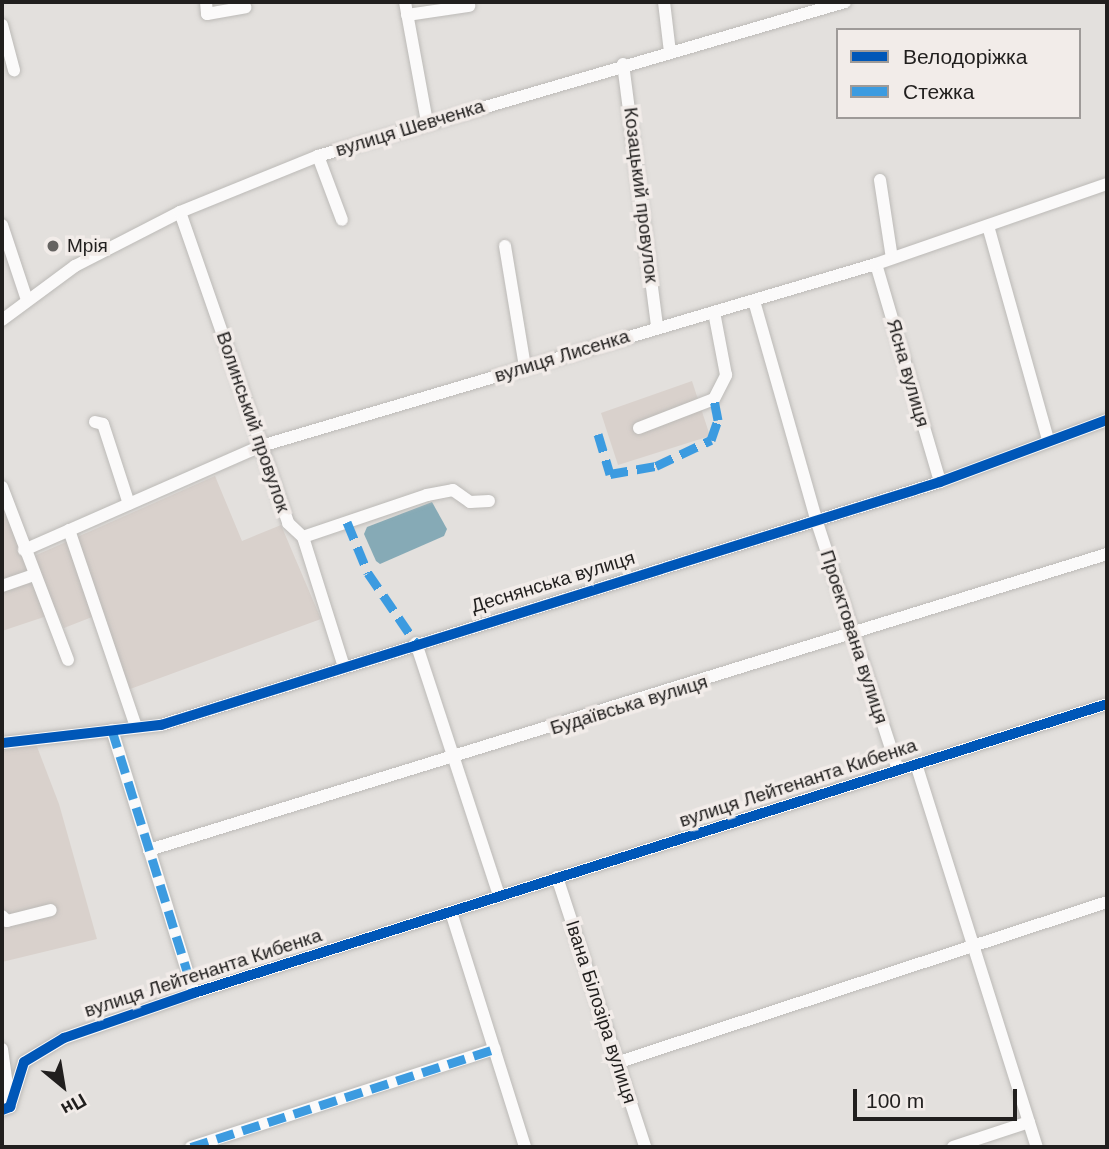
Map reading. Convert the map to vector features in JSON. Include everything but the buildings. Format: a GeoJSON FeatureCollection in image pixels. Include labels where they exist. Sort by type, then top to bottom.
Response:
{"type":"FeatureCollection","features":[{"type":"Feature","properties":{"kind":"street"},"geometry":{"type":"LineString","coordinates":[[206,2],[207,14],[245,7]]}},
{"type":"Feature","properties":{"kind":"street"},"geometry":{"type":"LineString","coordinates":[[664,2],[670,52]]}},
{"type":"Feature","properties":{"kind":"street","name":"вулиця Шевченка"},"geometry":{"type":"LineString","coordinates":[[2,320],[75,266],[180,212],[318,156],[624,64],[845,2]]}},
{"type":"Feature","properties":{"kind":"street"},"geometry":{"type":"LineString","coordinates":[[427,122],[406,8],[469,6]]}},
{"type":"Feature","properties":{"kind":"street"},"geometry":{"type":"LineString","coordinates":[[2,25],[14,71]]}},
{"type":"Feature","properties":{"kind":"street","name":"Козацький провулок"},"geometry":{"type":"LineString","coordinates":[[624,64],[657,326]]}},
{"type":"Feature","properties":{"kind":"street"},"geometry":{"type":"LineString","coordinates":[[318,156],[342,220]]}},
{"type":"Feature","properties":{"kind":"street"},"geometry":{"type":"LineString","coordinates":[[880,180],[892,258]]}},
{"type":"Feature","properties":{"kind":"street","name":"вулиця Лисенка"},"geometry":{"type":"LineString","coordinates":[[24,550],[261,446],[657,326],[754,301],[876,264],[1107,184]]}},
{"type":"Feature","properties":{"kind":"street","name":"Волинський провулок"},"geometry":{"type":"LineString","coordinates":[[180,212],[288,523],[303,537],[344,667]]}},
{"type":"Feature","properties":{"kind":"street"},"geometry":{"type":"LineString","coordinates":[[2,225],[27,300]]}},
{"type":"Feature","properties":{"kind":"street"},"geometry":{"type":"LineString","coordinates":[[988,226],[1048,439]]}},
{"type":"Feature","properties":{"kind":"street"},"geometry":{"type":"LineString","coordinates":[[505,246],[525,367]]}},
{"type":"Feature","properties":{"kind":"street","name":"Ясна вулиця"},"geometry":{"type":"LineString","coordinates":[[876,264],[940,482]]}},
{"type":"Feature","properties":{"kind":"street","name":"Проектована вулиця"},"geometry":{"type":"LineString","coordinates":[[754,301],[816,519],[898,770]]}},
{"type":"Feature","properties":{"kind":"street"},"geometry":{"type":"LineString","coordinates":[[639,428],[714,399],[726,375],[714,312]]}},
{"type":"Feature","properties":{"kind":"street","name":"Деснянська вулиця"},"geometry":{"type":"LineString","coordinates":[[2,743],[161,725],[416,643],[940,482],[1048,439],[1107,420]]}},
{"type":"Feature","properties":{"kind":"street"},"geometry":{"type":"LineString","coordinates":[[95,422],[103,424],[129,503]]}},
{"type":"Feature","properties":{"kind":"street"},"geometry":{"type":"LineString","coordinates":[[2,487],[68,660]]}},
{"type":"Feature","properties":{"kind":"street"},"geometry":{"type":"LineString","coordinates":[[303,537],[427,495],[453,490],[470,502],[489,501]]}},
{"type":"Feature","properties":{"kind":"street"},"geometry":{"type":"LineString","coordinates":[[69,530],[136,727]]}},
{"type":"Feature","properties":{"kind":"street","name":"Будаївська вулиця"},"geometry":{"type":"LineString","coordinates":[[149,850],[454,759],[1107,554]]}},
{"type":"Feature","properties":{"kind":"street"},"geometry":{"type":"LineString","coordinates":[[2,586],[34,575]]}},
{"type":"Feature","properties":{"kind":"street"},"geometry":{"type":"LineString","coordinates":[[416,643],[499,896]]}},
{"type":"Feature","properties":{"kind":"street","name":"вулиця Лейтенанта Кибенка"},"geometry":{"type":"LineString","coordinates":[[24,1062],[64,1038],[194,992],[1107,704]]}},
{"type":"Feature","properties":{"kind":"street"},"geometry":{"type":"LineString","coordinates":[[112,730],[194,992]]}},
{"type":"Feature","properties":{"kind":"street"},"geometry":{"type":"LineString","coordinates":[[916,764],[970,945],[1037,1147]]}},
{"type":"Feature","properties":{"kind":"street","name":"Івана Білозіра вулиця"},"geometry":{"type":"LineString","coordinates":[[557,877],[645,1147]]}},
{"type":"Feature","properties":{"kind":"street"},"geometry":{"type":"LineString","coordinates":[[619,1062],[1107,902]]}},
{"type":"Feature","properties":{"kind":"street"},"geometry":{"type":"LineString","coordinates":[[2,916],[7,921],[51,910]]}},
{"type":"Feature","properties":{"kind":"street"},"geometry":{"type":"LineString","coordinates":[[451,912],[525,1147]]}},
{"type":"Feature","properties":{"kind":"street"},"geometry":{"type":"LineString","coordinates":[[191,1147],[495,1049]]}},
{"type":"Feature","properties":{"kind":"street"},"geometry":{"type":"LineString","coordinates":[[3,1055],[24,1062],[6,1109],[3,1055]]}},
{"type":"Feature","properties":{"kind":"street"},"geometry":{"type":"LineString","coordinates":[[953,1147],[1029,1122]]}},
{"type":"Feature","properties":{"kind":"shaded area"},"geometry":{"type":"Polygon","coordinates":[[[692,381],[710,436],[618,465],[601,413],[692,381]]]}},
{"type":"Feature","properties":{"kind":"shaded area"},"geometry":{"type":"Polygon","coordinates":[[[215,476],[242,541],[281,525],[321,619],[122,692],[92,617],[64,628],[32,557],[215,476]]]}},
{"type":"Feature","properties":{"kind":"shaded area"},"geometry":{"type":"Polygon","coordinates":[[[2,505],[47,616],[2,631],[2,505]]]}},
{"type":"Feature","properties":{"kind":"shaded area"},"geometry":{"type":"Polygon","coordinates":[[[36,744],[59,804],[97,939],[2,962],[2,751],[36,744]]]}},
{"type":"Feature","properties":{"kind":"water"},"geometry":{"type":"Polygon","coordinates":[[[432,502],[447,529],[444,536],[380,564],[376,561],[364,534],[367,527],[432,502]]]}},
{"type":"Feature","properties":{"kind":"marked path"},"geometry":{"type":"LineString","coordinates":[[598,434],[610,474],[656,466],[711,440],[718,420],[714,399]]}},
{"type":"Feature","properties":{"kind":"marked path"},"geometry":{"type":"LineString","coordinates":[[347,522],[368,573],[416,643]]}},
{"type":"Feature","properties":{"kind":"marked path"},"geometry":{"type":"LineString","coordinates":[[112,730],[194,993]]}},
{"type":"Feature","properties":{"kind":"marked path"},"geometry":{"type":"LineString","coordinates":[[191,1147],[495,1049]]}},
{"type":"Feature","properties":{"kind":"cycle path"},"geometry":{"type":"LineString","coordinates":[[2,743],[161,725],[940,482],[1107,420]]}},
{"type":"Feature","properties":{"kind":"cycle path"},"geometry":{"type":"LineString","coordinates":[[2,1110],[10,1107],[24,1062],[64,1038],[194,993],[1107,704]]}},
{"type":"Feature","properties":{"kind":"place","name":"Мрія"},"geometry":{"type":"Point","coordinates":[53,246]}}]}
